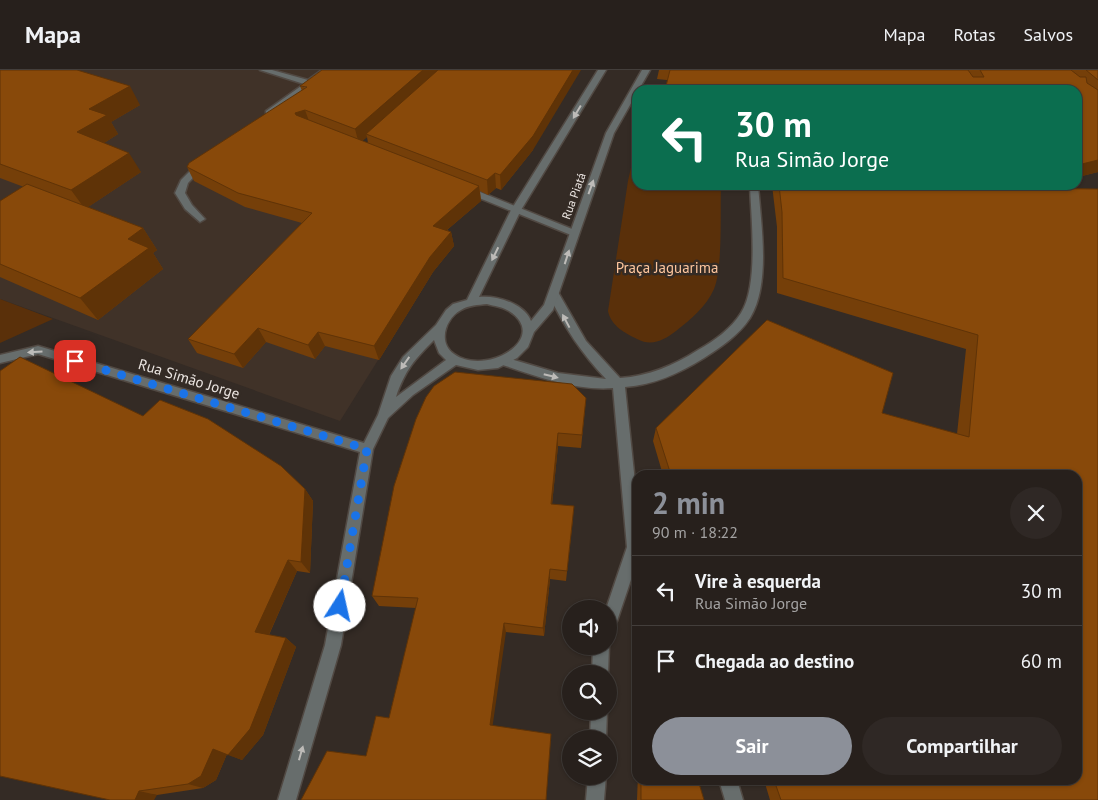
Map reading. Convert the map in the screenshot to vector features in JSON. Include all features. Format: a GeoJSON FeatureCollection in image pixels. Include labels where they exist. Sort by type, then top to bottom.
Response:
{"type":"FeatureCollection","features":[{"type":"Feature","properties":{"kind":"street"},"geometry":{"type":"LineString","coordinates":[[264,70],[309,83]]}},
{"type":"Feature","properties":{"kind":"street"},"geometry":{"type":"LineString","coordinates":[[263,117],[327,70]]}},
{"type":"Feature","properties":{"kind":"street"},"geometry":{"type":"LineString","coordinates":[[471,302],[516,210],[602,70]]}},
{"type":"Feature","properties":{"kind":"street","name":"Rua Piatá"},"geometry":{"type":"LineString","coordinates":[[637,85],[646,70]]}},
{"type":"Feature","properties":{"kind":"street","name":"Rua Piatá"},"geometry":{"type":"LineString","coordinates":[[529,330],[549,307],[610,133],[632,94]]}},
{"type":"Feature","properties":{"kind":"street"},"geometry":{"type":"LineString","coordinates":[[200,219],[188,207],[180,193],[184,182],[210,157]]}},
{"type":"Feature","properties":{"kind":"street"},"geometry":{"type":"LineString","coordinates":[[453,184],[574,233]]}},
{"type":"Feature","properties":{"kind":"street"},"geometry":{"type":"LineString","coordinates":[[504,361],[557,378],[619,385],[667,375],[722,340],[749,309],[755,290],[754,190]]}},
{"type":"Feature","properties":{"kind":"street"},"geometry":{"type":"LineString","coordinates":[[554,295],[573,334],[590,356],[619,385],[632,511]]}},
{"type":"Feature","properties":{"kind":"street"},"geometry":{"type":"LineString","coordinates":[[287,800],[333,645],[367,449],[384,415],[388,396],[407,360],[439,328],[446,317],[457,308],[471,302],[487,300],[503,303],[516,309],[525,318],[529,330],[527,342],[518,353],[504,361],[479,366],[455,360],[444,351],[438,340],[439,328]]}},
{"type":"Feature","properties":{"kind":"street","name":"Rua Simão Jorge"},"geometry":{"type":"LineString","coordinates":[[0,359],[38,350],[367,449]]}},
{"type":"Feature","properties":{"kind":"street"},"geometry":{"type":"LineString","coordinates":[[384,415],[409,392],[455,360]]}},
{"type":"Feature","properties":{"kind":"street"},"geometry":{"type":"LineString","coordinates":[[617,600],[632,561]]}},
{"type":"Feature","properties":{"kind":"street"},"geometry":{"type":"LineString","coordinates":[[596,800],[597,785]]}},
{"type":"Feature","properties":{"kind":"street"},"geometry":{"type":"LineString","coordinates":[[730,785],[734,800]]}},
{"type":"Feature","properties":{"kind":"shaded area"},"geometry":{"type":"Polygon","coordinates":[[[0,70],[342,70],[214,167],[433,272],[340,421],[0,299],[0,70]]]}},
{"type":"Feature","properties":{"kind":"green space","name":"Praça Jaguarima"},"geometry":{"type":"Polygon","coordinates":[[[632,163],[632,190],[721,190],[720,253],[714,289],[698,312],[687,322],[667,337],[653,342],[642,341],[623,331],[612,321],[608,311],[632,163]]]}},
{"type":"Feature","properties":{"kind":"green space"},"geometry":{"type":"Polygon","coordinates":[[[0,299],[53,319],[0,343],[0,299]]]}},
{"type":"Feature","properties":{"kind":"building"},"geometry":{"type":"Polygon","coordinates":[[[0,70],[77,70],[130,86],[89,109],[107,115],[77,132],[129,153],[71,190],[0,164],[0,70]]]}},
{"type":"Feature","properties":{"kind":"building"},"geometry":{"type":"Polygon","coordinates":[[[322,70],[423,70],[355,129],[305,110],[295,113],[479,186],[433,226],[451,232],[430,257],[374,346],[318,332],[308,345],[258,328],[234,354],[188,339],[312,213],[238,193],[187,167],[189,163],[307,87],[300,86],[322,70]]]}},
{"type":"Feature","properties":{"kind":"building"},"geometry":{"type":"Polygon","coordinates":[[[438,70],[573,70],[533,136],[500,175],[495,173],[487,180],[366,134],[438,70]]]}},
{"type":"Feature","properties":{"kind":"building"},"geometry":{"type":"Polygon","coordinates":[[[670,70],[968,70],[973,77],[984,77],[980,70],[1071,70],[1080,77],[1086,77],[1087,83],[1098,90],[1098,160],[1082,164],[1082,85],[666,85],[670,70]]]}},
{"type":"Feature","properties":{"kind":"building"},"geometry":{"type":"Polygon","coordinates":[[[1086,70],[1098,70],[1098,80],[1086,70]]]}},
{"type":"Feature","properties":{"kind":"building"},"geometry":{"type":"Polygon","coordinates":[[[27,184],[143,228],[128,239],[149,248],[80,298],[0,264],[0,201],[27,184]]]}},
{"type":"Feature","properties":{"kind":"building"},"geometry":{"type":"Polygon","coordinates":[[[1098,189],[1098,800],[781,800],[776,785],[1082,785],[1082,470],[669,470],[656,428],[767,320],[893,373],[882,413],[969,437],[978,335],[783,278],[782,212],[780,190],[1098,189]]]}},
{"type":"Feature","properties":{"kind":"building"},"geometry":{"type":"Polygon","coordinates":[[[20,357],[143,416],[160,400],[208,419],[281,466],[305,489],[301,562],[288,560],[255,632],[286,638],[250,729],[228,755],[213,749],[201,776],[188,784],[139,791],[135,800],[110,800],[0,776],[0,371],[20,357]]]}},
{"type":"Feature","properties":{"kind":"building"},"geometry":{"type":"Polygon","coordinates":[[[455,372],[572,384],[586,398],[582,435],[558,433],[551,504],[574,506],[567,571],[550,569],[543,628],[504,623],[490,725],[551,734],[546,800],[301,800],[327,751],[366,756],[376,716],[389,718],[418,598],[372,596],[394,486],[416,419],[426,397],[434,386],[455,372]]]}},
{"type":"Feature","properties":{"kind":"building"},"geometry":{"type":"Polygon","coordinates":[[[641,785],[700,785],[704,800],[641,800],[641,785]]]}},
{"type":"Feature","properties":{"kind":"route"},"geometry":{"type":"LineString","coordinates":[[75,361],[367,449],[340,606]]}}]}
